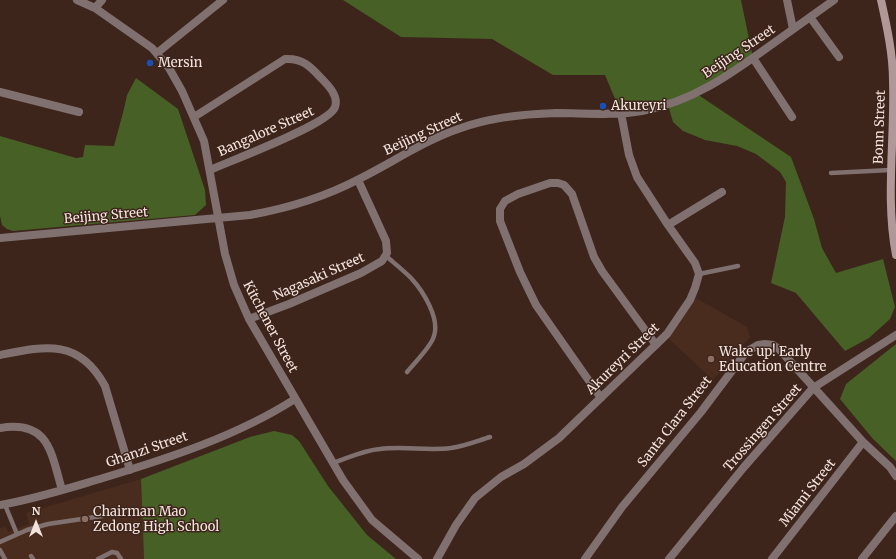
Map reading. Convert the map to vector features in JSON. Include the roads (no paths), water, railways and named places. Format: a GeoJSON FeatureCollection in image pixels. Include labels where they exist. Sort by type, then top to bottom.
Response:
{"type":"FeatureCollection","features":[{"type":"Feature","properties":{"kind":"street","name":"Kitchener Street"},"geometry":{"type":"LineString","coordinates":[[77,0],[95,8],[152,48],[169,68],[182,91],[204,141],[225,254],[234,285],[249,319],[342,480],[372,520],[418,559]]}},
{"type":"Feature","properties":{"kind":"street"},"geometry":{"type":"LineString","coordinates":[[95,8],[102,0]]}},
{"type":"Feature","properties":{"kind":"street"},"geometry":{"type":"LineString","coordinates":[[157,53],[223,0]]}},
{"type":"Feature","properties":{"kind":"street"},"geometry":{"type":"LineString","coordinates":[[787,0],[793,29]]}},
{"type":"Feature","properties":{"kind":"street","name":"Beijing Street"},"geometry":{"type":"LineString","coordinates":[[0,238],[250,215],[289,207],[320,197],[358,180],[427,142],[477,123],[531,114],[641,111],[679,101],[709,87],[753,58],[834,0]]}},
{"type":"Feature","properties":{"kind":"street","name":"Bonn Street"},"geometry":{"type":"LineString","coordinates":[[881,0],[894,63],[891,223],[896,255]]}},
{"type":"Feature","properties":{"kind":"street"},"geometry":{"type":"LineString","coordinates":[[810,17],[839,57]]}},
{"type":"Feature","properties":{"kind":"street","name":"Bangalore Street"},"geometry":{"type":"LineString","coordinates":[[194,117],[285,59],[293,58],[301,60],[309,66],[329,87],[335,98],[336,105],[334,109],[319,122],[210,170]]}},
{"type":"Feature","properties":{"kind":"street"},"geometry":{"type":"LineString","coordinates":[[753,58],[792,117]]}},
{"type":"Feature","properties":{"kind":"street"},"geometry":{"type":"LineString","coordinates":[[0,92],[78,112]]}},
{"type":"Feature","properties":{"kind":"street"},"geometry":{"type":"LineString","coordinates":[[620,112],[629,155],[637,177],[668,225],[688,252],[695,263],[699,274]]}},
{"type":"Feature","properties":{"kind":"street"},"geometry":{"type":"LineString","coordinates":[[358,180],[386,241],[388,249],[386,256]]}},
{"type":"Feature","properties":{"kind":"street"},"geometry":{"type":"LineString","coordinates":[[600,398],[536,305],[528,290],[500,221],[500,209],[505,201],[518,194],[550,183],[564,185],[572,194],[594,257],[602,271],[656,345]]}},
{"type":"Feature","properties":{"kind":"street"},"geometry":{"type":"LineString","coordinates":[[668,225],[722,192]]}},
{"type":"Feature","properties":{"kind":"street","name":"Nagasaki Street"},"geometry":{"type":"LineString","coordinates":[[249,319],[289,304],[361,273],[382,261],[386,256]]}},
{"type":"Feature","properties":{"kind":"street","name":"Akureyri Street"},"geometry":{"type":"LineString","coordinates":[[437,559],[456,525],[475,498],[559,438],[667,334],[690,300],[699,274]]}},
{"type":"Feature","properties":{"kind":"street","name":"Trossingen Street"},"geometry":{"type":"LineString","coordinates":[[669,559],[744,466],[814,388],[896,335]]}},
{"type":"Feature","properties":{"kind":"street","name":"Santa Clara Street"},"geometry":{"type":"LineString","coordinates":[[585,559],[622,507],[700,412],[746,352],[758,345],[773,345],[779,349],[863,442],[890,467],[896,476]]}},
{"type":"Feature","properties":{"kind":"street"},"geometry":{"type":"LineString","coordinates":[[0,355],[34,348],[57,348],[76,355],[88,364],[100,376],[105,386],[130,470]]}},
{"type":"Feature","properties":{"kind":"street","name":"Ghanzi Street"},"geometry":{"type":"LineString","coordinates":[[2,505],[31,499],[130,470],[211,441],[261,419],[295,399]]}},
{"type":"Feature","properties":{"kind":"street"},"geometry":{"type":"LineString","coordinates":[[0,428],[22,426],[40,435],[45,440],[52,453],[62,490]]}},
{"type":"Feature","properties":{"kind":"street","name":"Miami Street"},"geometry":{"type":"LineString","coordinates":[[772,559],[863,442]]}},
{"type":"Feature","properties":{"kind":"street"},"geometry":{"type":"LineString","coordinates":[[862,559],[896,516]]}},
{"type":"Feature","properties":{"kind":"lane"},"geometry":{"type":"LineString","coordinates":[[831,173],[893,168]]}},
{"type":"Feature","properties":{"kind":"lane"},"geometry":{"type":"LineString","coordinates":[[386,256],[411,278],[422,292],[431,310],[436,327],[430,344],[407,372]]}},
{"type":"Feature","properties":{"kind":"lane"},"geometry":{"type":"LineString","coordinates":[[699,274],[738,266]]}},
{"type":"Feature","properties":{"kind":"lane"},"geometry":{"type":"LineString","coordinates":[[333,463],[362,452],[379,449],[409,447],[450,448],[490,437]]}},
{"type":"Feature","properties":{"kind":"lane"},"geometry":{"type":"LineString","coordinates":[[2,505],[17,534]]}},
{"type":"Feature","properties":{"kind":"lane"},"geometry":{"type":"LineString","coordinates":[[0,542],[27,530],[48,524],[102,516]]}},
{"type":"Feature","properties":{"kind":"lane"},"geometry":{"type":"LineString","coordinates":[[0,550],[3,558]]}},
{"type":"Feature","properties":{"kind":"lane"},"geometry":{"type":"LineString","coordinates":[[98,559],[112,552],[117,553],[120,559]]}},
{"type":"Feature","properties":{"kind":"place","name":"Mersin"},"geometry":{"type":"Point","coordinates":[150,63]}},
{"type":"Feature","properties":{"kind":"place","name":"Akureyri"},"geometry":{"type":"Point","coordinates":[603,106]}},
{"type":"Feature","properties":{"kind":"place","name":"Wake up! Early Education Centre"},"geometry":{"type":"Point","coordinates":[711,359]}},
{"type":"Feature","properties":{"kind":"place","name":"Chairman Mao Zedong High School"},"geometry":{"type":"Point","coordinates":[85,519]}}]}
